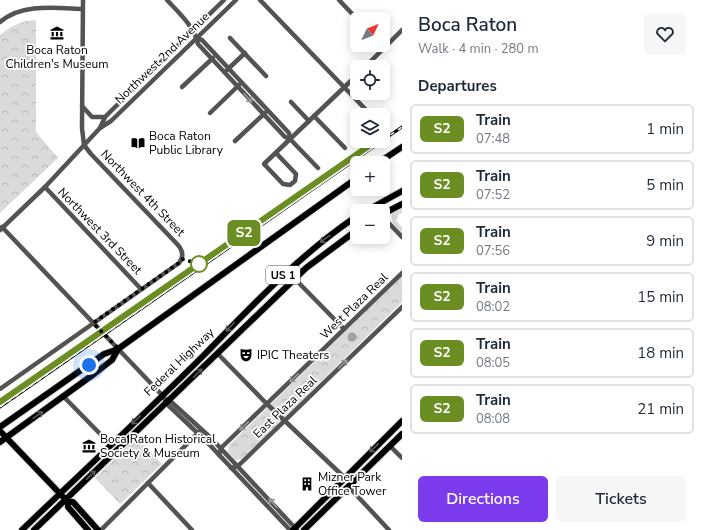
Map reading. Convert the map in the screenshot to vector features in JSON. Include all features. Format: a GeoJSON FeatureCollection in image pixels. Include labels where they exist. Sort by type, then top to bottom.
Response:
{"type":"FeatureCollection","features":[{"type":"Feature","properties":{"kind":"main road"},"geometry":{"type":"LineString","coordinates":[[388,156],[402,147]]}},
{"type":"Feature","properties":{"kind":"main road"},"geometry":{"type":"LineString","coordinates":[[0,427],[104,354],[118,348],[350,183]]}},
{"type":"Feature","properties":{"kind":"main road"},"geometry":{"type":"LineString","coordinates":[[378,204],[402,192]]}},
{"type":"Feature","properties":{"kind":"main road"},"geometry":{"type":"LineString","coordinates":[[387,204],[390,197]]}},
{"type":"Feature","properties":{"kind":"main road"},"geometry":{"type":"LineString","coordinates":[[390,209],[402,204]]}},
{"type":"Feature","properties":{"kind":"main road","name":"Federal Highway"},"geometry":{"type":"LineString","coordinates":[[22,530],[162,395],[287,270],[322,240],[350,221]]}},
{"type":"Feature","properties":{"kind":"main road","name":"Federal Highway"},"geometry":{"type":"LineString","coordinates":[[34,530],[67,501],[294,279],[329,249],[350,235]]}},
{"type":"Feature","properties":{"kind":"main road"},"geometry":{"type":"LineString","coordinates":[[0,442],[64,397],[112,360],[118,348]]}},
{"type":"Feature","properties":{"kind":"main road"},"geometry":{"type":"LineString","coordinates":[[294,530],[400,422]]}},
{"type":"Feature","properties":{"kind":"main road"},"geometry":{"type":"LineString","coordinates":[[390,446],[399,428],[400,422]]}},
{"type":"Feature","properties":{"kind":"main road"},"geometry":{"type":"LineString","coordinates":[[0,431],[60,494],[67,501],[73,502],[99,530]]}},
{"type":"Feature","properties":{"kind":"main road"},"geometry":{"type":"LineString","coordinates":[[304,530],[402,434]]}},
{"type":"Feature","properties":{"kind":"main road"},"geometry":{"type":"LineString","coordinates":[[67,501],[68,507],[88,530]]}},
{"type":"Feature","properties":{"kind":"street"},"geometry":{"type":"LineString","coordinates":[[83,0],[82,131],[84,145]]}},
{"type":"Feature","properties":{"kind":"street"},"geometry":{"type":"LineString","coordinates":[[167,0],[188,22],[198,44],[212,60],[285,137],[290,139],[318,168]]}},
{"type":"Feature","properties":{"kind":"street","name":"Northwest 2nd Avenue"},"geometry":{"type":"LineString","coordinates":[[100,128],[105,117],[224,0]]}},
{"type":"Feature","properties":{"kind":"street","name":"Northwest 2nd Avenue"},"geometry":{"type":"LineString","coordinates":[[1,228],[45,188],[100,128],[110,121],[236,0]]}},
{"type":"Feature","properties":{"kind":"street"},"geometry":{"type":"LineString","coordinates":[[260,0],[364,108]]}},
{"type":"Feature","properties":{"kind":"street"},"geometry":{"type":"LineString","coordinates":[[339,0],[350,12]]}},
{"type":"Feature","properties":{"kind":"street"},"geometry":{"type":"LineString","coordinates":[[0,22],[8,16],[30,9],[83,9]]}},
{"type":"Feature","properties":{"kind":"street"},"geometry":{"type":"LineString","coordinates":[[390,40],[402,30]]}},
{"type":"Feature","properties":{"kind":"street"},"geometry":{"type":"LineString","coordinates":[[196,38],[202,40],[289,133],[290,139]]}},
{"type":"Feature","properties":{"kind":"street"},"geometry":{"type":"LineString","coordinates":[[230,38],[266,76]]}},
{"type":"Feature","properties":{"kind":"street"},"geometry":{"type":"LineString","coordinates":[[371,60],[378,52]]}},
{"type":"Feature","properties":{"kind":"street"},"geometry":{"type":"LineString","coordinates":[[224,73],[245,54]]}},
{"type":"Feature","properties":{"kind":"street"},"geometry":{"type":"LineString","coordinates":[[182,87],[216,56]]}},
{"type":"Feature","properties":{"kind":"street"},"geometry":{"type":"LineString","coordinates":[[210,113],[241,82]]}},
{"type":"Feature","properties":{"kind":"street"},"geometry":{"type":"LineString","coordinates":[[276,153],[296,174],[296,179],[292,184],[286,186],[283,184],[264,164],[350,82]]}},
{"type":"Feature","properties":{"kind":"street"},"geometry":{"type":"LineString","coordinates":[[290,102],[309,121]]}},
{"type":"Feature","properties":{"kind":"street"},"geometry":{"type":"LineString","coordinates":[[82,106],[92,117],[105,117]]}},
{"type":"Feature","properties":{"kind":"street"},"geometry":{"type":"LineString","coordinates":[[235,141],[268,111]]}},
{"type":"Feature","properties":{"kind":"street"},"geometry":{"type":"LineString","coordinates":[[314,116],[345,148]]}},
{"type":"Feature","properties":{"kind":"street","name":"Northwest 4th Street"},"geometry":{"type":"LineString","coordinates":[[84,145],[181,249],[182,257],[179,263],[141,289]]}},
{"type":"Feature","properties":{"kind":"street","name":"Northwest 3rd Street"},"geometry":{"type":"LineString","coordinates":[[45,188],[141,289]]}},
{"type":"Feature","properties":{"kind":"street"},"geometry":{"type":"LineString","coordinates":[[390,224],[402,237]]}},
{"type":"Feature","properties":{"kind":"street"},"geometry":{"type":"LineString","coordinates":[[1,228],[118,348],[231,468],[294,530]]}},
{"type":"Feature","properties":{"kind":"street","name":"West Plaza Real"},"geometry":{"type":"LineString","coordinates":[[221,448],[402,273]]}},
{"type":"Feature","properties":{"kind":"street"},"geometry":{"type":"LineString","coordinates":[[294,279],[344,329]]}},
{"type":"Feature","properties":{"kind":"street"},"geometry":{"type":"LineString","coordinates":[[0,389],[141,289]]}},
{"type":"Feature","properties":{"kind":"street","name":"East Plaza Real"},"geometry":{"type":"LineString","coordinates":[[231,468],[238,466],[402,307]]}},
{"type":"Feature","properties":{"kind":"street"},"geometry":{"type":"LineString","coordinates":[[218,354],[267,404],[344,478]]}},
{"type":"Feature","properties":{"kind":"street"},"geometry":{"type":"LineString","coordinates":[[64,397],[110,444]]}},
{"type":"Feature","properties":{"kind":"street"},"geometry":{"type":"LineString","coordinates":[[168,401],[202,429],[221,448],[294,530]]}},
{"type":"Feature","properties":{"kind":"street"},"geometry":{"type":"LineString","coordinates":[[99,530],[202,429]]}},
{"type":"Feature","properties":{"kind":"street"},"geometry":{"type":"LineString","coordinates":[[390,446],[402,458]]}},
{"type":"Feature","properties":{"kind":"street"},"geometry":{"type":"LineString","coordinates":[[220,455],[221,448]]}},
{"type":"Feature","properties":{"kind":"street"},"geometry":{"type":"LineString","coordinates":[[148,483],[192,530]]}},
{"type":"Feature","properties":{"kind":"street"},"geometry":{"type":"LineString","coordinates":[[348,486],[389,530]]}},
{"type":"Feature","properties":{"kind":"green space"},"geometry":{"type":"Polygon","coordinates":[[[36,20],[36,132],[58,158],[0,213],[0,35],[17,24],[36,20]]]}},
{"type":"Feature","properties":{"kind":"green space"},"geometry":{"type":"Polygon","coordinates":[[[402,207],[402,213],[399,214],[396,221],[402,227],[402,233],[394,224],[392,213],[402,207]]]}},
{"type":"Feature","properties":{"kind":"green space"},"geometry":{"type":"Polygon","coordinates":[[[402,276],[402,302],[242,459],[235,460],[228,452],[229,445],[402,276]]]}},
{"type":"Feature","properties":{"kind":"green space"},"geometry":{"type":"Polygon","coordinates":[[[136,437],[162,464],[120,504],[95,478],[136,437]]]}},
{"type":"Feature","properties":{"kind":"water"},"geometry":{"type":"Polygon","coordinates":[[[352,332],[357,337],[352,342],[347,337],[352,332]]]}},
{"type":"Feature","properties":{"kind":"railway"},"geometry":{"type":"LineString","coordinates":[[390,135],[402,127]]}},
{"type":"Feature","properties":{"kind":"railway"},"geometry":{"type":"LineString","coordinates":[[0,407],[372,148]]}},
{"type":"Feature","properties":{"kind":"train","name":"S2"},"geometry":{"type":"LineString","coordinates":[[0,402],[366,148]]}},
{"type":"Feature","properties":{"kind":"place","name":"Boca Raton Children's Museum"},"geometry":{"type":"Point","coordinates":[57,33]}},
{"type":"Feature","properties":{"kind":"place","name":"Boca Raton Public Library"},"geometry":{"type":"Point","coordinates":[138,143]}},
{"type":"Feature","properties":{"kind":"place","name":"IPIC Theaters"},"geometry":{"type":"Point","coordinates":[246,355]}},
{"type":"Feature","properties":{"kind":"place","name":"Boca Raton Historical Society & Museum"},"geometry":{"type":"Point","coordinates":[89,446]}},
{"type":"Feature","properties":{"kind":"place","name":"Mizner Park Office Tower"},"geometry":{"type":"Point","coordinates":[307,484]}},
{"type":"Feature","properties":{"kind":"route"},"geometry":{"type":"LineString","coordinates":[[89,365],[104,354],[118,348],[93,323],[179,263],[182,259],[199,264]]}}]}
